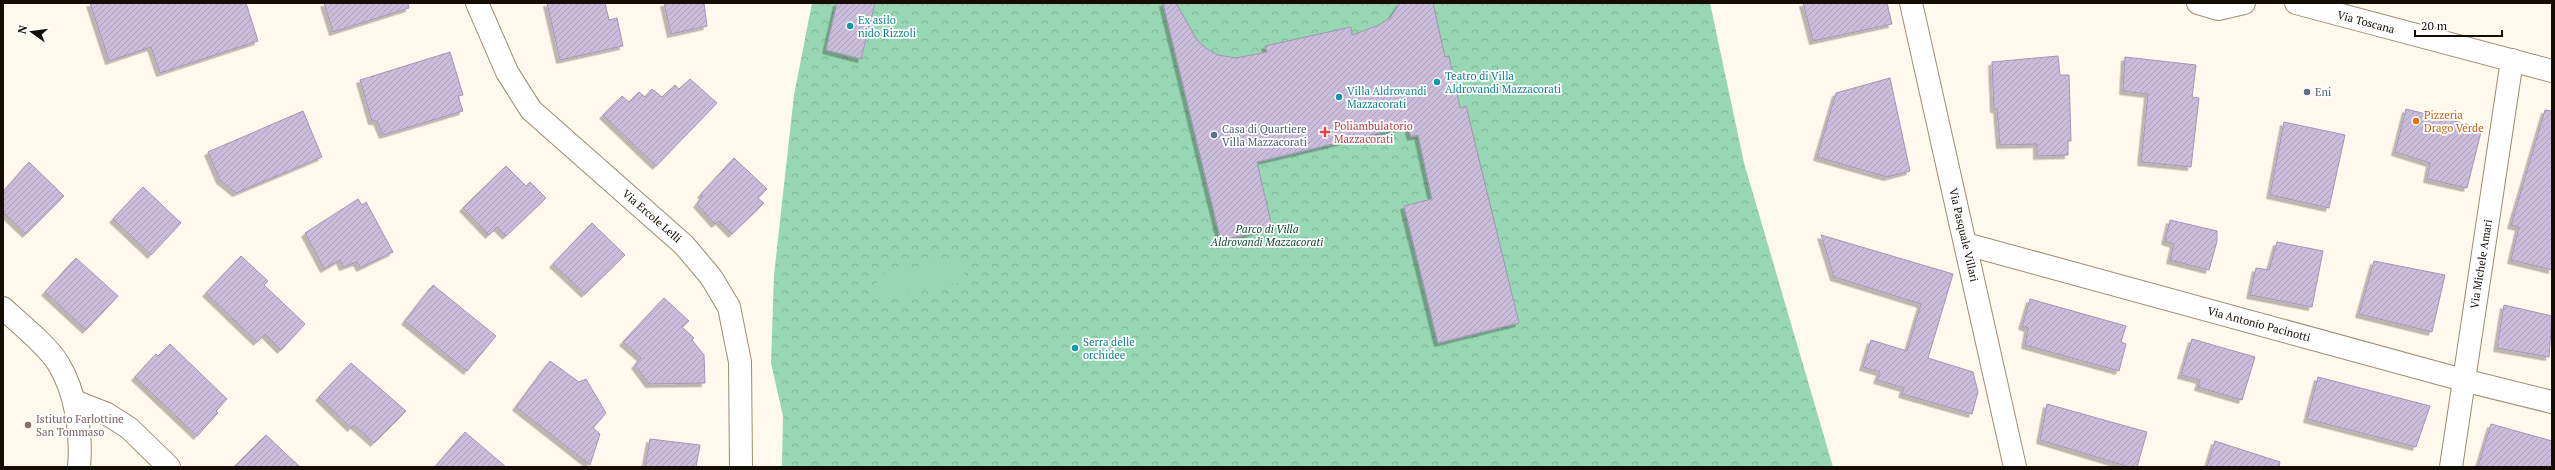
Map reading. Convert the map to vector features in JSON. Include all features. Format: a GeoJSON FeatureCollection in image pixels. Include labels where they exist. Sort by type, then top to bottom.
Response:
{"type":"FeatureCollection","features":[{"type":"Feature","properties":{"kind":"street","name":"Via Ercole Lelli"},"geometry":{"type":"LineString","coordinates":[[477,3],[507,72],[531,110],[684,245],[711,277],[729,307],[740,362],[741,467]]}},
{"type":"Feature","properties":{"kind":"street","name":"Via Pasquale Villari"},"geometry":{"type":"LineString","coordinates":[[1911,3],[2015,467]]}},
{"type":"Feature","properties":{"kind":"street"},"geometry":{"type":"LineString","coordinates":[[2198,3],[2218,9],[2244,3]]}},
{"type":"Feature","properties":{"kind":"street","name":"Via Toscana"},"geometry":{"type":"LineString","coordinates":[[2296,3],[2552,71]]}},
{"type":"Feature","properties":{"kind":"street","name":"Via Michele Amari"},"geometry":{"type":"LineString","coordinates":[[2450,467],[2512,60]]}},
{"type":"Feature","properties":{"kind":"street","name":"Via Antonio Pacinotti"},"geometry":{"type":"LineString","coordinates":[[1966,244],[2463,380],[2552,402]]}},
{"type":"Feature","properties":{"kind":"street"},"geometry":{"type":"LineString","coordinates":[[3,308],[57,362],[74,401],[79,460]]}},
{"type":"Feature","properties":{"kind":"street"},"geometry":{"type":"LineString","coordinates":[[74,401],[107,414],[129,428],[169,467]]}},
{"type":"Feature","properties":{"kind":"green space","name":"Parco di Villa Aldrovandi Mazzacorati"},"geometry":{"type":"Polygon","coordinates":[[[812,3],[1710,3],[1744,163],[1833,467],[782,467],[783,416],[771,363],[774,275],[794,95],[812,3]]]}},
{"type":"Feature","properties":{"kind":"green space"},"geometry":{"type":"Polygon","coordinates":[[[961,258],[966,281],[880,299],[875,275],[961,258]]]}},
{"type":"Feature","properties":{"kind":"building"},"geometry":{"type":"Polygon","coordinates":[[[90,3],[246,3],[258,41],[160,73],[151,47],[109,61],[90,3]]]}},
{"type":"Feature","properties":{"kind":"building"},"geometry":{"type":"Polygon","coordinates":[[[324,3],[408,3],[409,8],[333,32],[324,3]]]}},
{"type":"Feature","properties":{"kind":"building"},"geometry":{"type":"Polygon","coordinates":[[[547,3],[605,3],[609,20],[617,18],[623,46],[560,60],[547,3]]]}},
{"type":"Feature","properties":{"kind":"building"},"geometry":{"type":"Polygon","coordinates":[[[664,3],[704,3],[707,26],[671,34],[664,3]]]}},
{"type":"Feature","properties":{"kind":"building","name":"Ex asilo nido Rizzoli"},"geometry":{"type":"Polygon","coordinates":[[[837,3],[875,3],[861,59],[826,50],[837,3]]]}},
{"type":"Feature","properties":{"kind":"building"},"geometry":{"type":"Polygon","coordinates":[[[1163,3],[1176,3],[1197,40],[1207,49],[1218,55],[1236,58],[1267,52],[1265,46],[1351,27],[1352,35],[1379,25],[1390,18],[1400,3],[1433,3],[1445,57],[1449,56],[1460,108],[1466,106],[1519,323],[1438,343],[1404,206],[1432,199],[1418,135],[1411,137],[1408,126],[1257,162],[1272,227],[1221,241],[1163,3]]]}},
{"type":"Feature","properties":{"kind":"building"},"geometry":{"type":"Polygon","coordinates":[[[1803,3],[1887,3],[1892,24],[1813,41],[1803,3]]]}},
{"type":"Feature","properties":{"kind":"building"},"geometry":{"type":"Polygon","coordinates":[[[450,52],[463,95],[458,96],[463,111],[383,135],[377,121],[372,121],[360,80],[450,52]]]}},
{"type":"Feature","properties":{"kind":"building"},"geometry":{"type":"Polygon","coordinates":[[[2058,56],[2060,75],[2069,75],[2071,141],[2068,141],[2068,155],[2037,156],[2037,144],[2000,145],[1997,109],[1994,109],[1992,62],[2058,56]]]}},
{"type":"Feature","properties":{"kind":"building"},"geometry":{"type":"Polygon","coordinates":[[[2125,57],[2196,65],[2192,97],[2199,98],[2191,167],[2141,162],[2148,94],[2123,91],[2125,57]]]}},
{"type":"Feature","properties":{"kind":"building"},"geometry":{"type":"Polygon","coordinates":[[[1890,78],[1910,171],[1887,177],[1817,157],[1836,93],[1890,78]]]}},
{"type":"Feature","properties":{"kind":"building"},"geometry":{"type":"Polygon","coordinates":[[[690,79],[717,103],[656,166],[603,115],[622,96],[629,102],[639,92],[645,97],[652,89],[662,97],[675,85],[679,89],[690,79]]]}},
{"type":"Feature","properties":{"kind":"building"},"geometry":{"type":"Polygon","coordinates":[[[2406,109],[2482,128],[2467,188],[2427,179],[2430,163],[2395,152],[2406,109]]]}},
{"type":"Feature","properties":{"kind":"building"},"geometry":{"type":"Polygon","coordinates":[[[2545,110],[2552,111],[2552,270],[2511,260],[2519,227],[2511,225],[2545,110]]]}},
{"type":"Feature","properties":{"kind":"building"},"geometry":{"type":"Polygon","coordinates":[[[303,111],[322,157],[236,193],[220,180],[208,152],[303,111]]]}},
{"type":"Feature","properties":{"kind":"building"},"geometry":{"type":"Polygon","coordinates":[[[2284,122],[2345,135],[2329,208],[2270,195],[2284,122]]]}},
{"type":"Feature","properties":{"kind":"building"},"geometry":{"type":"Polygon","coordinates":[[[734,158],[767,189],[758,198],[764,203],[732,234],[719,221],[715,224],[697,204],[703,196],[701,194],[734,158]]]}},
{"type":"Feature","properties":{"kind":"building"},"geometry":{"type":"Polygon","coordinates":[[[29,162],[64,196],[26,234],[3,212],[3,192],[29,162]]]}},
{"type":"Feature","properties":{"kind":"building"},"geometry":{"type":"Polygon","coordinates":[[[506,166],[526,186],[530,182],[546,198],[506,236],[497,227],[489,235],[463,208],[506,166]]]}},
{"type":"Feature","properties":{"kind":"building"},"geometry":{"type":"Polygon","coordinates":[[[143,187],[181,223],[151,255],[113,219],[143,187]]]}},
{"type":"Feature","properties":{"kind":"building"},"geometry":{"type":"Polygon","coordinates":[[[358,199],[362,205],[366,202],[393,252],[360,268],[357,262],[343,267],[340,260],[324,269],[305,233],[358,199]]]}},
{"type":"Feature","properties":{"kind":"building"},"geometry":{"type":"Polygon","coordinates":[[[2170,220],[2217,231],[2217,241],[2209,270],[2170,260],[2174,244],[2165,241],[2170,220]]]}},
{"type":"Feature","properties":{"kind":"building"},"geometry":{"type":"Polygon","coordinates":[[[592,223],[625,255],[585,294],[553,264],[592,223]]]}},
{"type":"Feature","properties":{"kind":"building"},"geometry":{"type":"Polygon","coordinates":[[[1821,235],[1953,274],[1928,358],[1973,372],[1978,392],[1972,414],[1902,394],[1904,388],[1877,380],[1880,372],[1863,367],[1871,340],[1907,351],[1921,304],[1834,277],[1821,235]]]}},
{"type":"Feature","properties":{"kind":"building"},"geometry":{"type":"Polygon","coordinates":[[[2277,242],[2323,251],[2312,307],[2250,295],[2256,268],[2269,270],[2277,242]]]}},
{"type":"Feature","properties":{"kind":"building"},"geometry":{"type":"Polygon","coordinates":[[[241,256],[268,281],[264,285],[305,324],[281,350],[265,334],[257,342],[206,293],[241,256]]]}},
{"type":"Feature","properties":{"kind":"building"},"geometry":{"type":"Polygon","coordinates":[[[76,258],[118,296],[86,330],[45,292],[76,258]]]}},
{"type":"Feature","properties":{"kind":"building"},"geometry":{"type":"Polygon","coordinates":[[[2374,261],[2445,275],[2432,332],[2359,314],[2374,261]]]}},
{"type":"Feature","properties":{"kind":"building"},"geometry":{"type":"Polygon","coordinates":[[[433,285],[496,336],[467,371],[405,321],[433,285]]]}},
{"type":"Feature","properties":{"kind":"building"},"geometry":{"type":"Polygon","coordinates":[[[664,298],[689,321],[682,327],[694,338],[692,340],[704,355],[705,383],[649,384],[635,365],[641,358],[623,342],[664,298]]]}},
{"type":"Feature","properties":{"kind":"building"},"geometry":{"type":"Polygon","coordinates":[[[2030,299],[2126,326],[2121,342],[2126,344],[2119,371],[2025,345],[2028,328],[2022,326],[2030,299]]]}},
{"type":"Feature","properties":{"kind":"building"},"geometry":{"type":"Polygon","coordinates":[[[2504,305],[2552,316],[2549,357],[2497,348],[2504,305]]]}},
{"type":"Feature","properties":{"kind":"building"},"geometry":{"type":"Polygon","coordinates":[[[2192,339],[2255,357],[2242,400],[2198,387],[2200,380],[2181,375],[2192,339]]]}},
{"type":"Feature","properties":{"kind":"building"},"geometry":{"type":"Polygon","coordinates":[[[170,344],[227,399],[216,411],[218,413],[197,436],[135,377],[156,354],[158,356],[170,344]]]}},
{"type":"Feature","properties":{"kind":"building"},"geometry":{"type":"Polygon","coordinates":[[[550,361],[579,382],[586,379],[606,413],[593,428],[600,434],[590,465],[516,407],[550,361]]]}},
{"type":"Feature","properties":{"kind":"building"},"geometry":{"type":"Polygon","coordinates":[[[351,363],[406,411],[374,443],[354,425],[351,428],[319,397],[351,363]]]}},
{"type":"Feature","properties":{"kind":"building"},"geometry":{"type":"Polygon","coordinates":[[[2318,377],[2430,406],[2416,447],[2307,419],[2318,377]]]}},
{"type":"Feature","properties":{"kind":"building"},"geometry":{"type":"Polygon","coordinates":[[[2047,404],[2147,432],[2137,467],[2129,467],[2040,440],[2047,404]]]}},
{"type":"Feature","properties":{"kind":"building"},"geometry":{"type":"Polygon","coordinates":[[[2491,424],[2552,441],[2552,467],[2478,467],[2491,424]]]}},
{"type":"Feature","properties":{"kind":"building"},"geometry":{"type":"Polygon","coordinates":[[[465,432],[506,467],[435,467],[465,432]]]}},
{"type":"Feature","properties":{"kind":"building"},"geometry":{"type":"Polygon","coordinates":[[[266,435],[300,467],[234,467],[266,435]]]}},
{"type":"Feature","properties":{"kind":"building"},"geometry":{"type":"Polygon","coordinates":[[[650,439],[700,445],[696,467],[645,467],[650,439]]]}},
{"type":"Feature","properties":{"kind":"building"},"geometry":{"type":"Polygon","coordinates":[[[2215,441],[2280,462],[2279,467],[2207,467],[2215,441]]]}},
{"type":"Feature","properties":{"kind":"place","name":"Ex asilo nido Rizzoli"},"geometry":{"type":"Point","coordinates":[850,26]}},
{"type":"Feature","properties":{"kind":"place","name":"Teatro di Villa Aldrovandi Mazzacorati"},"geometry":{"type":"Point","coordinates":[1437,82]}},
{"type":"Feature","properties":{"kind":"place","name":"Eni"},"geometry":{"type":"Point","coordinates":[2307,92]}},
{"type":"Feature","properties":{"kind":"place","name":"Villa Aldrovandi Mazzacorati"},"geometry":{"type":"Point","coordinates":[1339,97]}},
{"type":"Feature","properties":{"kind":"place","name":"Pizzeria Drago Verde"},"geometry":{"type":"Point","coordinates":[2416,121]}},
{"type":"Feature","properties":{"kind":"place","name":"Poliambulatorio Mazzacorati"},"geometry":{"type":"Point","coordinates":[1325,132]}},
{"type":"Feature","properties":{"kind":"place","name":"Casa di Quartiere Villa Mazzacorati"},"geometry":{"type":"Point","coordinates":[1214,135]}},
{"type":"Feature","properties":{"kind":"place","name":"Serra delle orchidee"},"geometry":{"type":"Point","coordinates":[1075,348]}},
{"type":"Feature","properties":{"kind":"place","name":"Istituto Farlottine San Tommaso"},"geometry":{"type":"Point","coordinates":[28,425]}}]}
